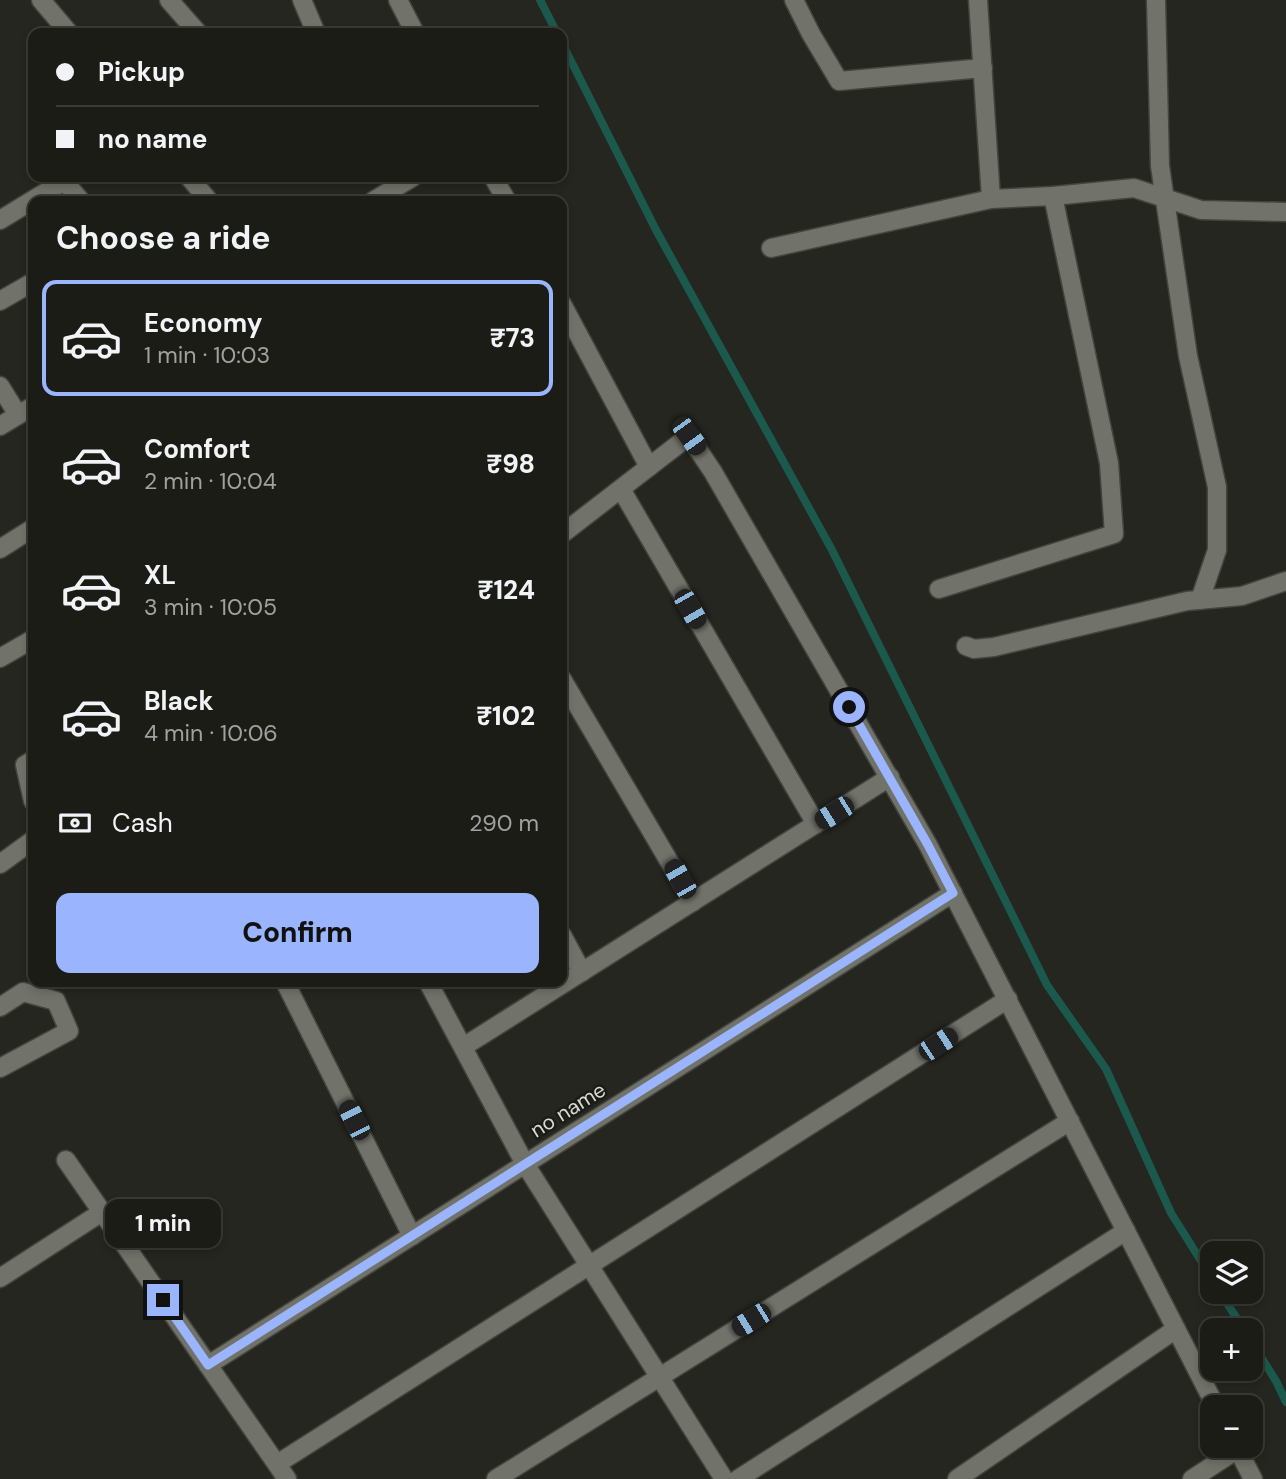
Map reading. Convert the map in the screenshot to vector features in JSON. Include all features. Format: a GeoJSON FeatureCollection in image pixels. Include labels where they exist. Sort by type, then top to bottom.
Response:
{"type":"FeatureCollection","features":[{"type":"Feature","properties":{"kind":"street"},"geometry":{"type":"LineString","coordinates":[[41,0],[65,28]]}},
{"type":"Feature","properties":{"kind":"street"},"geometry":{"type":"LineString","coordinates":[[169,0],[194,28]]}},
{"type":"Feature","properties":{"kind":"street"},"geometry":{"type":"LineString","coordinates":[[302,0],[314,28]]}},
{"type":"Feature","properties":{"kind":"street"},"geometry":{"type":"LineString","coordinates":[[398,0],[412,28]]}},
{"type":"Feature","properties":{"kind":"street"},"geometry":{"type":"LineString","coordinates":[[794,0],[839,81],[983,68]]}},
{"type":"Feature","properties":{"kind":"street"},"geometry":{"type":"LineString","coordinates":[[978,0],[991,199]]}},
{"type":"Feature","properties":{"kind":"street"},"geometry":{"type":"LineString","coordinates":[[1156,0],[1160,166],[1188,356],[1217,487],[1217,550],[1200,600]]}},
{"type":"Feature","properties":{"kind":"street"},"geometry":{"type":"LineString","coordinates":[[39,196],[62,182]]}},
{"type":"Feature","properties":{"kind":"street"},"geometry":{"type":"LineString","coordinates":[[65,182],[77,196]]}},
{"type":"Feature","properties":{"kind":"street"},"geometry":{"type":"LineString","coordinates":[[381,196],[405,182]]}},
{"type":"Feature","properties":{"kind":"street"},"geometry":{"type":"LineString","coordinates":[[771,248],[991,199],[1134,188],[1200,210],[1286,212]]}},
{"type":"Feature","properties":{"kind":"street"},"geometry":{"type":"LineString","coordinates":[[939,589],[1114,534],[1108,463],[1053,196]]}},
{"type":"Feature","properties":{"kind":"street"},"geometry":{"type":"LineString","coordinates":[[0,220],[28,203]]}},
{"type":"Feature","properties":{"kind":"street"},"geometry":{"type":"LineString","coordinates":[[0,301],[28,285]]}},
{"type":"Feature","properties":{"kind":"street"},"geometry":{"type":"LineString","coordinates":[[567,313],[649,467]]}},
{"type":"Feature","properties":{"kind":"street"},"geometry":{"type":"LineString","coordinates":[[0,386],[26,411],[0,426]]}},
{"type":"Feature","properties":{"kind":"street"},"geometry":{"type":"LineString","coordinates":[[567,530],[689,436],[705,458],[890,777],[953,893],[1210,1395]]}},
{"type":"Feature","properties":{"kind":"street"},"geometry":{"type":"LineString","coordinates":[[621,489],[816,824]]}},
{"type":"Feature","properties":{"kind":"street"},"geometry":{"type":"LineString","coordinates":[[0,549],[28,531]]}},
{"type":"Feature","properties":{"kind":"street"},"geometry":{"type":"LineString","coordinates":[[966,646],[974,649],[995,647],[1187,601],[1242,596],[1286,581]]}},
{"type":"Feature","properties":{"kind":"street"},"geometry":{"type":"LineString","coordinates":[[0,658],[28,642]]}},
{"type":"Feature","properties":{"kind":"street"},"geometry":{"type":"LineString","coordinates":[[567,688],[693,902]]}},
{"type":"Feature","properties":{"kind":"street"},"geometry":{"type":"LineString","coordinates":[[567,981],[890,777]]}},
{"type":"Feature","properties":{"kind":"street"},"geometry":{"type":"LineString","coordinates":[[0,864],[28,844]]}},
{"type":"Feature","properties":{"kind":"street","name":"no name"},"geometry":{"type":"LineString","coordinates":[[208,1365],[953,893]]}},
{"type":"Feature","properties":{"kind":"street"},"geometry":{"type":"LineString","coordinates":[[567,944],[582,972]]}},
{"type":"Feature","properties":{"kind":"street"},"geometry":{"type":"LineString","coordinates":[[288,987],[412,1236]]}},
{"type":"Feature","properties":{"kind":"street"},"geometry":{"type":"LineString","coordinates":[[431,987],[525,1164],[724,1479]]}},
{"type":"Feature","properties":{"kind":"street"},"geometry":{"type":"LineString","coordinates":[[463,1047],[558,987]]}},
{"type":"Feature","properties":{"kind":"street"},"geometry":{"type":"LineString","coordinates":[[0,1007],[23,992],[56,1001],[69,1031],[0,1068]]}},
{"type":"Feature","properties":{"kind":"street"},"geometry":{"type":"LineString","coordinates":[[66,1160],[282,1472],[589,1266],[1007,999]]}},
{"type":"Feature","properties":{"kind":"street"},"geometry":{"type":"LineString","coordinates":[[496,1479],[1070,1121]]}},
{"type":"Feature","properties":{"kind":"street"},"geometry":{"type":"LineString","coordinates":[[0,1278],[102,1212]]}},
{"type":"Feature","properties":{"kind":"street"},"geometry":{"type":"LineString","coordinates":[[738,1479],[1126,1231]]}},
{"type":"Feature","properties":{"kind":"street"},"geometry":{"type":"LineString","coordinates":[[957,1479],[1176,1329]]}},
{"type":"Feature","properties":{"kind":"street"},"geometry":{"type":"LineString","coordinates":[[1192,1479],[1222,1458]]}},
{"type":"Feature","properties":{"kind":"street"},"geometry":{"type":"LineString","coordinates":[[1242,1458],[1253,1479]]}},
{"type":"Feature","properties":{"kind":"waterway"},"geometry":{"type":"LineString","coordinates":[[540,0],[554,28]]}},
{"type":"Feature","properties":{"kind":"waterway"},"geometry":{"type":"LineString","coordinates":[[567,53],[656,230],[832,550],[1047,985],[1106,1069],[1171,1213],[1200,1259]]}},
{"type":"Feature","properties":{"kind":"waterway"},"geometry":{"type":"LineString","coordinates":[[1228,1304],[1236,1318]]}},
{"type":"Feature","properties":{"kind":"waterway"},"geometry":{"type":"LineString","coordinates":[[1263,1360],[1286,1402]]}},
{"type":"Feature","properties":{"kind":"route"},"geometry":{"type":"LineString","coordinates":[[163,1300],[208,1365],[953,893],[849,707]]}}]}
